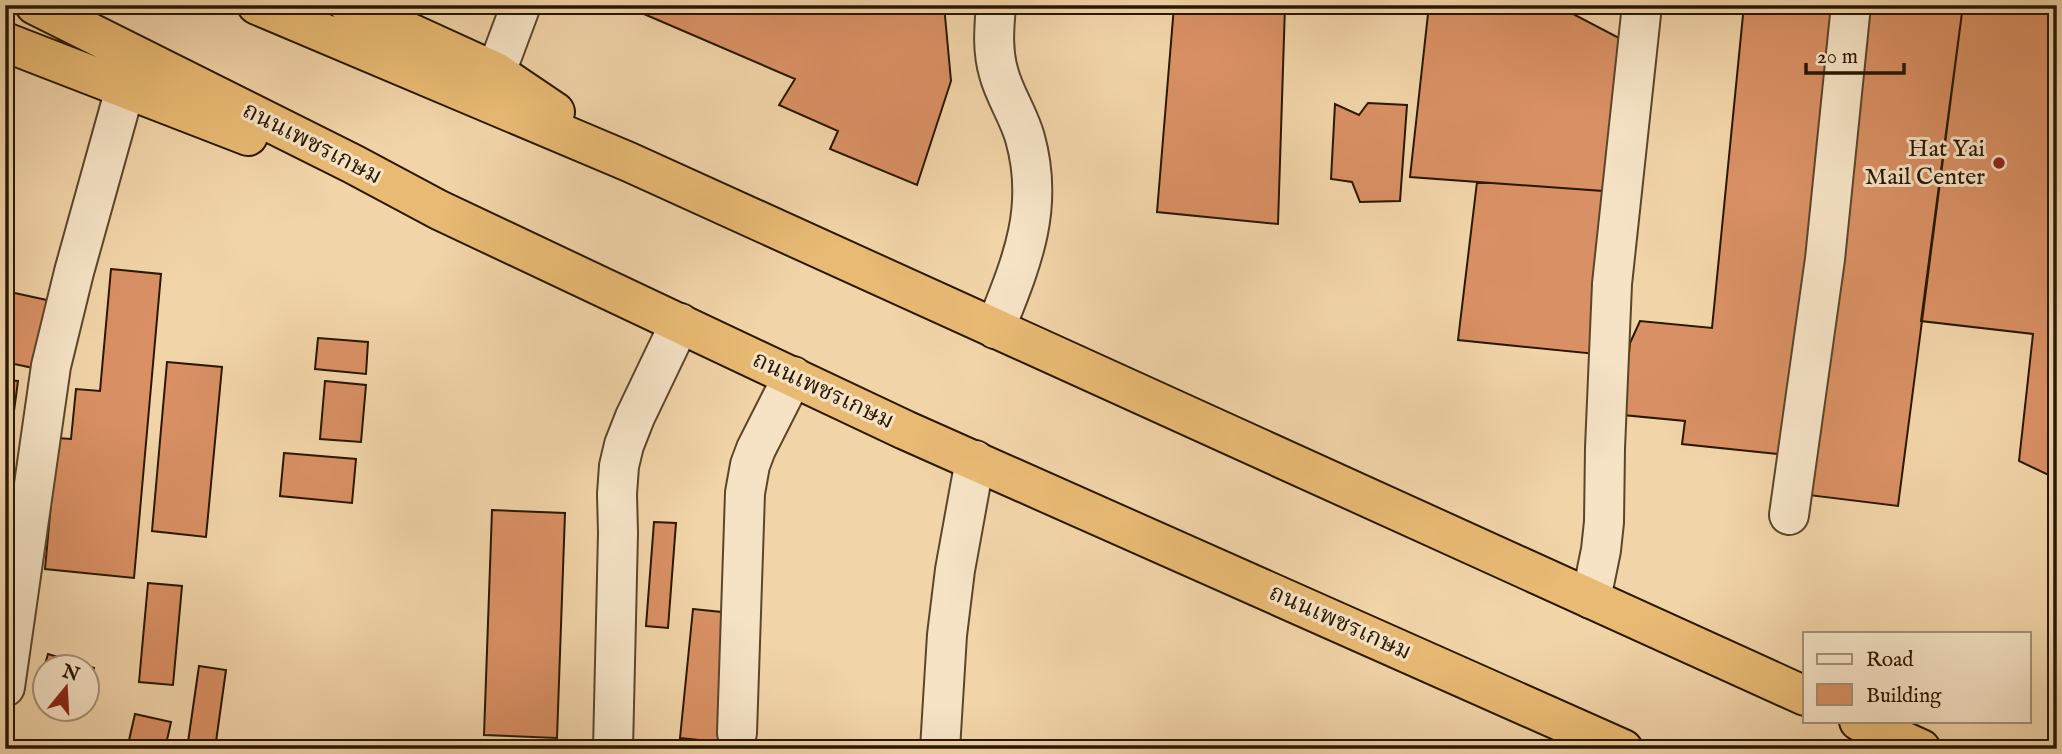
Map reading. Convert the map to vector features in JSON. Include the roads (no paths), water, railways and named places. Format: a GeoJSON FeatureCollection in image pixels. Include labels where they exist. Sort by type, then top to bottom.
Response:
{"type":"FeatureCollection","features":[{"type":"Feature","properties":{"kind":"highway","name":"ถนนเพชรเกษม"},"geometry":{"type":"LineString","coordinates":[[35,5],[353,164],[439,210],[793,376],[1623,749]]}},
{"type":"Feature","properties":{"kind":"highway"},"geometry":{"type":"LineString","coordinates":[[257,5],[629,162],[1803,695]]}},
{"type":"Feature","properties":{"kind":"highway"},"geometry":{"type":"LineString","coordinates":[[349,5],[496,72],[629,162]]}},
{"type":"Feature","properties":{"kind":"highway"},"geometry":{"type":"LineString","coordinates":[[5,42],[439,210]]}},
{"type":"Feature","properties":{"kind":"highway"},"geometry":{"type":"LineString","coordinates":[[1861,722],[1921,749]]}},
{"type":"Feature","properties":{"kind":"street"},"geometry":{"type":"LineString","coordinates":[[496,72],[521,5]]}},
{"type":"Feature","properties":{"kind":"street"},"geometry":{"type":"LineString","coordinates":[[995,329],[1021,263],[1031,225],[1034,195],[1033,173],[1020,120],[1000,76],[994,54],[996,5]]}},
{"type":"Feature","properties":{"kind":"street"},"geometry":{"type":"LineString","coordinates":[[1591,599],[1604,522],[1612,284],[1642,5]]}},
{"type":"Feature","properties":{"kind":"street"},"geometry":{"type":"LineString","coordinates":[[1789,515],[1825,259],[1852,5]]}},
{"type":"Feature","properties":{"kind":"street"},"geometry":{"type":"LineString","coordinates":[[5,687],[51,366],[125,89]]}},
{"type":"Feature","properties":{"kind":"street"},"geometry":{"type":"LineString","coordinates":[[613,749],[619,466],[635,416],[680,323]]}},
{"type":"Feature","properties":{"kind":"street"},"geometry":{"type":"LineString","coordinates":[[737,733],[747,484],[756,449],[793,376]]}},
{"type":"Feature","properties":{"kind":"street"},"geometry":{"type":"LineString","coordinates":[[940,749],[947,635],[957,559],[975,460]]}},
{"type":"Feature","properties":{"kind":"place","name":"Hat Yai Mail Center"},"geometry":{"type":"Point","coordinates":[1999,163]}}]}
